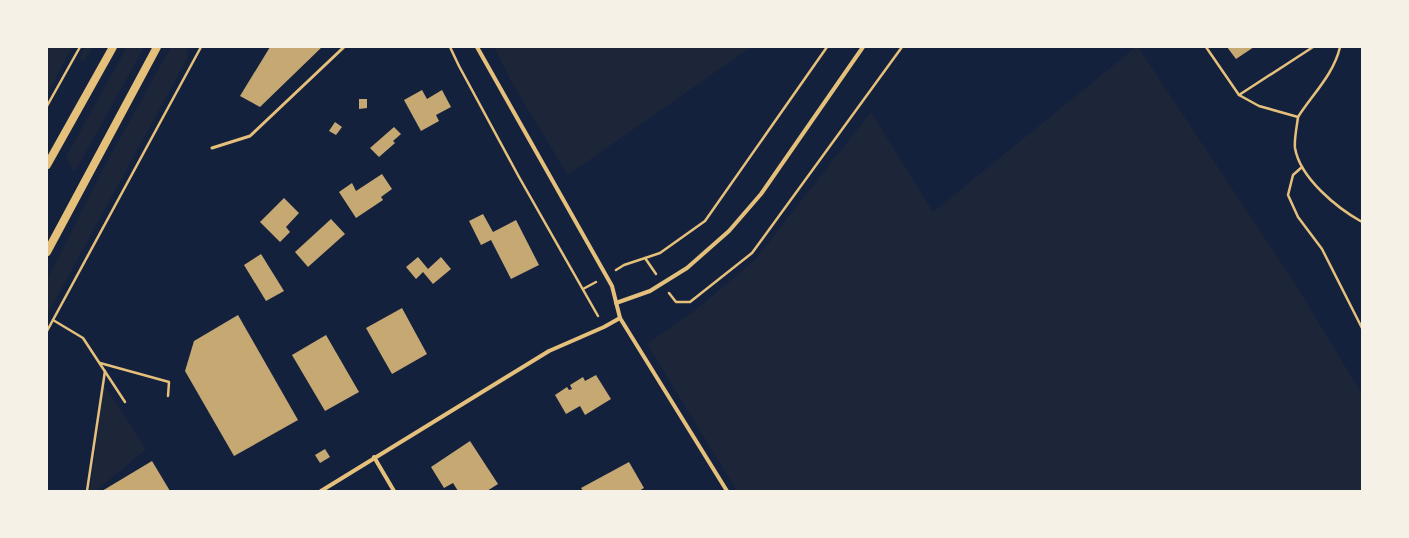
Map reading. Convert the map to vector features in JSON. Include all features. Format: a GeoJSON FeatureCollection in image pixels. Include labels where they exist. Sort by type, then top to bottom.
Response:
{"type":"FeatureCollection","features":[{"type":"Feature","properties":{"kind":"main road"},"geometry":{"type":"LineString","coordinates":[[47,165],[113,47]]}},
{"type":"Feature","properties":{"kind":"main road"},"geometry":{"type":"LineString","coordinates":[[47,252],[157,47]]}},
{"type":"Feature","properties":{"kind":"street"},"geometry":{"type":"LineString","coordinates":[[477,47],[612,286],[620,318],[727,491]]}},
{"type":"Feature","properties":{"kind":"street"},"geometry":{"type":"LineString","coordinates":[[616,303],[650,291],[662,284],[687,268],[729,231],[761,194],[863,47]]}},
{"type":"Feature","properties":{"kind":"street"},"geometry":{"type":"LineString","coordinates":[[321,491],[374,457],[549,351],[604,327],[620,318]]}},
{"type":"Feature","properties":{"kind":"street"},"geometry":{"type":"LineString","coordinates":[[374,457],[394,491]]}},
{"type":"Feature","properties":{"kind":"lane"},"geometry":{"type":"LineString","coordinates":[[212,148],[250,136],[344,47]]}},
{"type":"Feature","properties":{"kind":"path"},"geometry":{"type":"LineString","coordinates":[[47,106],[80,47]]}},
{"type":"Feature","properties":{"kind":"path"},"geometry":{"type":"LineString","coordinates":[[47,331],[200,47]]}},
{"type":"Feature","properties":{"kind":"path"},"geometry":{"type":"LineString","coordinates":[[450,47],[459,66],[604,327]]}},
{"type":"Feature","properties":{"kind":"path"},"geometry":{"type":"LineString","coordinates":[[583,289],[624,265],[660,253],[705,221],[827,47]]}},
{"type":"Feature","properties":{"kind":"path"},"geometry":{"type":"LineString","coordinates":[[645,258],[676,302],[690,302],[752,253],[902,47]]}},
{"type":"Feature","properties":{"kind":"path"},"geometry":{"type":"LineString","coordinates":[[1206,47],[1239,95],[1259,106],[1298,117]]}},
{"type":"Feature","properties":{"kind":"path"},"geometry":{"type":"LineString","coordinates":[[1239,95],[1313,47]]}},
{"type":"Feature","properties":{"kind":"path"},"geometry":{"type":"LineString","coordinates":[[1340,47],[1338,55],[1324,81],[1298,117],[1295,147],[1302,167],[1320,190],[1362,222]]}},
{"type":"Feature","properties":{"kind":"path"},"geometry":{"type":"LineString","coordinates":[[1302,167],[1294,176],[1288,195],[1298,217],[1322,249],[1362,328]]}},
{"type":"Feature","properties":{"kind":"path"},"geometry":{"type":"LineString","coordinates":[[53,320],[83,338],[125,402]]}},
{"type":"Feature","properties":{"kind":"path"},"geometry":{"type":"LineString","coordinates":[[100,363],[169,382],[168,396]]}},
{"type":"Feature","properties":{"kind":"path"},"geometry":{"type":"LineString","coordinates":[[88,491],[105,372]]}},
{"type":"Feature","properties":{"kind":"shaded area"},"geometry":{"type":"Polygon","coordinates":[[[47,47],[72,47],[47,94],[47,47]]]}},
{"type":"Feature","properties":{"kind":"shaded area"},"geometry":{"type":"Polygon","coordinates":[[[86,47],[93,47],[84,61],[79,58],[86,47]]]}},
{"type":"Feature","properties":{"kind":"shaded area"},"geometry":{"type":"Polygon","coordinates":[[[127,47],[144,47],[76,170],[73,170],[66,157],[127,47]]]}},
{"type":"Feature","properties":{"kind":"shaded area"},"geometry":{"type":"Polygon","coordinates":[[[171,47],[184,47],[187,49],[188,57],[47,315],[47,280],[103,169],[171,47]]]}},
{"type":"Feature","properties":{"kind":"shaded area"},"geometry":{"type":"Polygon","coordinates":[[[494,47],[751,47],[568,175],[512,83],[494,47]]]}},
{"type":"Feature","properties":{"kind":"shaded area"},"geometry":{"type":"Polygon","coordinates":[[[1136,47],[1138,47],[1294,282],[1362,394],[1362,491],[737,491],[647,344],[698,308],[754,261],[871,112],[933,212],[1136,47]]]}},
{"type":"Feature","properties":{"kind":"shaded area"},"geometry":{"type":"Polygon","coordinates":[[[104,385],[146,449],[96,491],[90,491],[104,385]]]}},
{"type":"Feature","properties":{"kind":"building"},"geometry":{"type":"Polygon","coordinates":[[[270,47],[322,47],[260,107],[240,96],[270,47]]]}},
{"type":"Feature","properties":{"kind":"building"},"geometry":{"type":"Polygon","coordinates":[[[1227,47],[1254,47],[1236,59],[1227,47]]]}},
{"type":"Feature","properties":{"kind":"building"},"geometry":{"type":"Polygon","coordinates":[[[422,90],[427,99],[442,90],[451,107],[436,115],[439,121],[421,131],[404,100],[422,90]]]}},
{"type":"Feature","properties":{"kind":"building"},"geometry":{"type":"Polygon","coordinates":[[[359,99],[367,99],[367,108],[359,109],[359,99]]]}},
{"type":"Feature","properties":{"kind":"building"},"geometry":{"type":"Polygon","coordinates":[[[335,122],[342,127],[336,135],[329,131],[335,122]]]}},
{"type":"Feature","properties":{"kind":"building"},"geometry":{"type":"Polygon","coordinates":[[[394,127],[401,134],[393,141],[395,143],[379,157],[370,148],[394,127]]]}},
{"type":"Feature","properties":{"kind":"building"},"geometry":{"type":"Polygon","coordinates":[[[382,174],[392,189],[381,197],[383,200],[356,218],[339,192],[352,183],[356,191],[382,174]]]}},
{"type":"Feature","properties":{"kind":"building"},"geometry":{"type":"Polygon","coordinates":[[[284,198],[299,213],[286,227],[290,232],[280,242],[260,222],[284,198]]]}},
{"type":"Feature","properties":{"kind":"building"},"geometry":{"type":"Polygon","coordinates":[[[483,214],[493,232],[516,220],[539,265],[511,279],[491,240],[481,245],[469,221],[483,214]]]}},
{"type":"Feature","properties":{"kind":"building"},"geometry":{"type":"Polygon","coordinates":[[[331,219],[345,234],[308,267],[295,252],[331,219]]]}},
{"type":"Feature","properties":{"kind":"building"},"geometry":{"type":"Polygon","coordinates":[[[261,254],[284,291],[266,301],[244,265],[261,254]]]}},
{"type":"Feature","properties":{"kind":"building"},"geometry":{"type":"Polygon","coordinates":[[[418,257],[428,269],[441,257],[451,269],[433,284],[423,272],[416,279],[406,267],[418,257]]]}},
{"type":"Feature","properties":{"kind":"building"},"geometry":{"type":"Polygon","coordinates":[[[402,308],[427,354],[392,374],[366,328],[402,308]]]}},
{"type":"Feature","properties":{"kind":"building"},"geometry":{"type":"Polygon","coordinates":[[[238,315],[298,420],[234,456],[185,371],[194,341],[238,315]]]}},
{"type":"Feature","properties":{"kind":"building"},"geometry":{"type":"Polygon","coordinates":[[[326,335],[359,392],[325,411],[292,355],[326,335]]]}},
{"type":"Feature","properties":{"kind":"building"},"geometry":{"type":"Polygon","coordinates":[[[596,375],[611,399],[585,415],[580,406],[566,414],[555,395],[567,387],[569,390],[572,389],[570,385],[583,377],[585,381],[596,375]]]}},
{"type":"Feature","properties":{"kind":"building"},"geometry":{"type":"Polygon","coordinates":[[[470,441],[498,484],[487,491],[458,491],[453,483],[444,488],[431,467],[470,441]]]}},
{"type":"Feature","properties":{"kind":"building"},"geometry":{"type":"Polygon","coordinates":[[[325,449],[330,457],[320,463],[315,455],[325,449]]]}},
{"type":"Feature","properties":{"kind":"building"},"geometry":{"type":"Polygon","coordinates":[[[152,461],[170,491],[102,491],[152,461]]]}},
{"type":"Feature","properties":{"kind":"building"},"geometry":{"type":"Polygon","coordinates":[[[629,462],[644,488],[639,491],[583,491],[581,488],[629,462]]]}}]}
